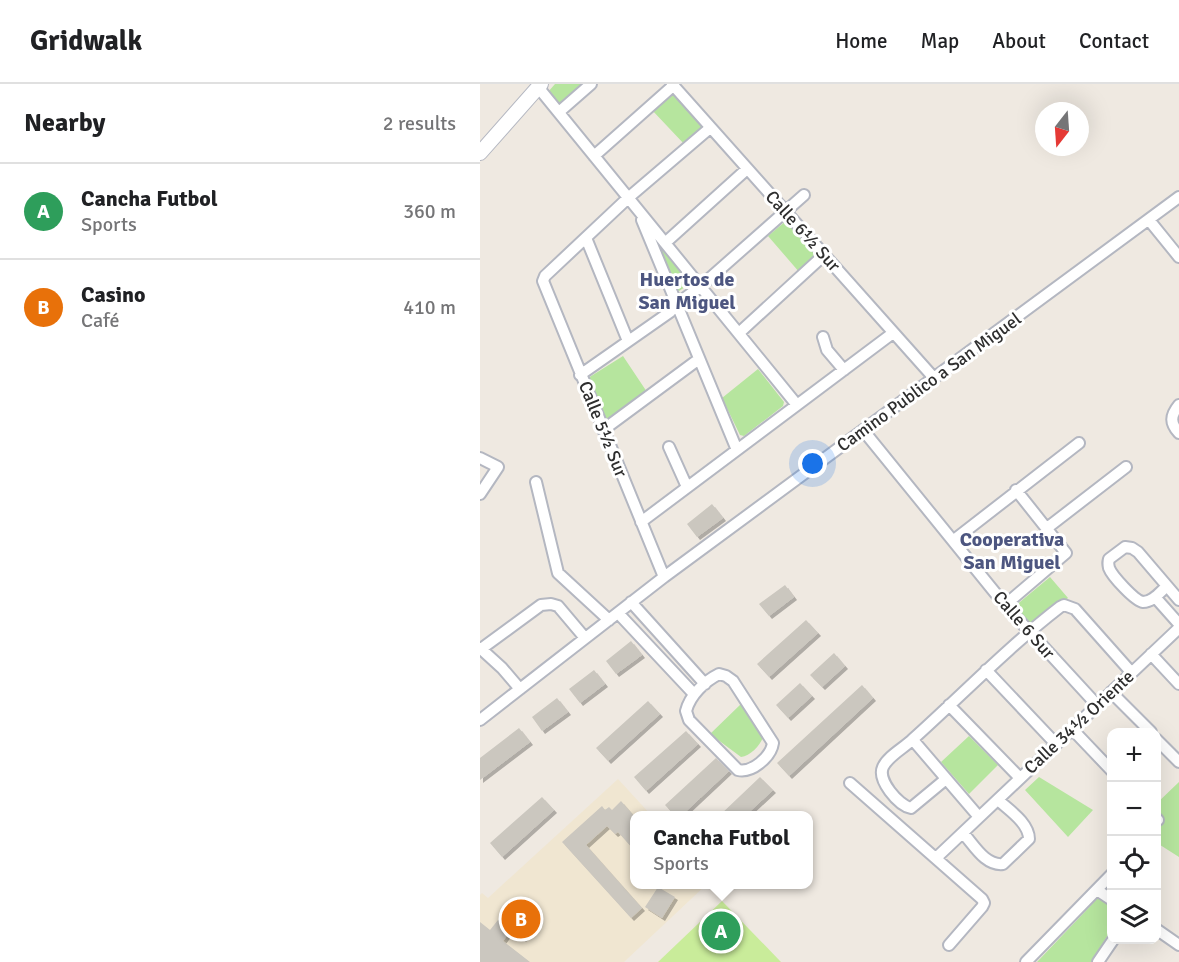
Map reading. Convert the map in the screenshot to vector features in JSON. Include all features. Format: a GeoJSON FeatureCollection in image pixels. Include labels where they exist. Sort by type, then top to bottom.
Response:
{"type":"FeatureCollection","features":[{"type":"Feature","properties":{"kind":"street"},"geometry":{"type":"LineString","coordinates":[[559,112],[591,84]]}},
{"type":"Feature","properties":{"kind":"street"},"geometry":{"type":"LineString","coordinates":[[480,153],[539,85],[797,405]]}},
{"type":"Feature","properties":{"kind":"street"},"geometry":{"type":"LineString","coordinates":[[594,156],[673,85]]}},
{"type":"Feature","properties":{"kind":"street","name":"Calle 6½ Sur"},"geometry":{"type":"LineString","coordinates":[[673,85],[934,378]]}},
{"type":"Feature","properties":{"kind":"street"},"geometry":{"type":"LineString","coordinates":[[628,341],[586,238],[628,198],[710,128]]}},
{"type":"Feature","properties":{"kind":"street"},"geometry":{"type":"LineString","coordinates":[[665,243],[747,169]]}},
{"type":"Feature","properties":{"kind":"street"},"geometry":{"type":"LineString","coordinates":[[580,375],[670,312],[804,195]]}},
{"type":"Feature","properties":{"kind":"street","name":"Camino Publico a San Miguel"},"geometry":{"type":"LineString","coordinates":[[480,720],[664,577],[1179,198]]}},
{"type":"Feature","properties":{"kind":"street"},"geometry":{"type":"LineString","coordinates":[[637,208],[737,450]]}},
{"type":"Feature","properties":{"kind":"street"},"geometry":{"type":"LineString","coordinates":[[1149,220],[1173,242],[1179,256]]}},
{"type":"Feature","properties":{"kind":"street","name":"Calle 5½ Sur"},"geometry":{"type":"LineString","coordinates":[[586,238],[545,276],[543,281],[664,577]]}},
{"type":"Feature","properties":{"kind":"street"},"geometry":{"type":"LineString","coordinates":[[739,333],[824,255]]}},
{"type":"Feature","properties":{"kind":"street"},"geometry":{"type":"LineString","coordinates":[[641,522],[893,333]]}},
{"type":"Feature","properties":{"kind":"street"},"geometry":{"type":"LineString","coordinates":[[823,337],[827,350],[844,370]]}},
{"type":"Feature","properties":{"kind":"street"},"geometry":{"type":"LineString","coordinates":[[603,430],[699,359]]}},
{"type":"Feature","properties":{"kind":"street"},"geometry":{"type":"LineString","coordinates":[[1179,405],[1172,419],[1172,426],[1179,434]]}},
{"type":"Feature","properties":{"kind":"street","name":"Calle 6 Sur"},"geometry":{"type":"LineString","coordinates":[[863,430],[1005,605],[1096,705]]}},
{"type":"Feature","properties":{"kind":"street"},"geometry":{"type":"LineString","coordinates":[[954,540],[1079,443]]}},
{"type":"Feature","properties":{"kind":"street"},"geometry":{"type":"LineString","coordinates":[[669,447],[687,488]]}},
{"type":"Feature","properties":{"kind":"street"},"geometry":{"type":"LineString","coordinates":[[480,458],[498,467],[480,494]]}},
{"type":"Feature","properties":{"kind":"street"},"geometry":{"type":"LineString","coordinates":[[1047,528],[1126,467]]}},
{"type":"Feature","properties":{"kind":"street"},"geometry":{"type":"LineString","coordinates":[[536,482],[558,573],[609,620]]}},
{"type":"Feature","properties":{"kind":"street"},"geometry":{"type":"LineString","coordinates":[[1005,605],[1066,553],[1016,490]]}},
{"type":"Feature","properties":{"kind":"street"},"geometry":{"type":"LineString","coordinates":[[1167,586],[1155,597],[1143,602],[1135,599],[1110,571],[1109,559],[1125,547],[1132,548],[1138,552],[1179,600]]}},
{"type":"Feature","properties":{"kind":"street"},"geometry":{"type":"LineString","coordinates":[[1155,597],[1179,626]]}},
{"type":"Feature","properties":{"kind":"street"},"geometry":{"type":"LineString","coordinates":[[632,602],[705,684]]}},
{"type":"Feature","properties":{"kind":"street"},"geometry":{"type":"LineString","coordinates":[[520,689],[481,648],[541,605],[551,604],[558,606],[585,638]]}},
{"type":"Feature","properties":{"kind":"street"},"geometry":{"type":"LineString","coordinates":[[946,779],[911,808],[904,806],[882,780],[881,774],[884,765],[1028,631],[1064,605],[1075,609],[1131,672]]}},
{"type":"Feature","properties":{"kind":"street"},"geometry":{"type":"LineString","coordinates":[[618,613],[694,694]]}},
{"type":"Feature","properties":{"kind":"street","name":"Calle 34½ Oriente"},"geometry":{"type":"LineString","coordinates":[[936,858],[1179,626]]}},
{"type":"Feature","properties":{"kind":"street"},"geometry":{"type":"LineString","coordinates":[[1151,654],[1179,684]]}},
{"type":"Feature","properties":{"kind":"street"},"geometry":{"type":"LineString","coordinates":[[986,670],[1056,744]]}},
{"type":"Feature","properties":{"kind":"street"},"geometry":{"type":"LineString","coordinates":[[719,674],[733,681],[773,743],[772,750],[750,770],[738,770],[689,720],[686,711],[694,694],[705,684],[719,674]]}},
{"type":"Feature","properties":{"kind":"street"},"geometry":{"type":"LineString","coordinates":[[1111,692],[1147,728]]}},
{"type":"Feature","properties":{"kind":"street"},"geometry":{"type":"LineString","coordinates":[[949,705],[1020,778]]}},
{"type":"Feature","properties":{"kind":"street"},"geometry":{"type":"LineString","coordinates":[[1072,729],[1107,766]]}},
{"type":"Feature","properties":{"kind":"street"},"geometry":{"type":"LineString","coordinates":[[913,740],[979,817]]}},
{"type":"Feature","properties":{"kind":"street"},"geometry":{"type":"LineString","coordinates":[[1161,744],[1179,762]]}},
{"type":"Feature","properties":{"kind":"street"},"geometry":{"type":"LineString","coordinates":[[850,783],[982,898],[984,903],[949,945]]}},
{"type":"Feature","properties":{"kind":"street"},"geometry":{"type":"LineString","coordinates":[[963,833],[987,861],[998,865],[1003,864],[1029,839],[1029,833],[1024,825],[998,800]]}},
{"type":"Feature","properties":{"kind":"street"},"geometry":{"type":"LineString","coordinates":[[1026,962],[1107,879]]}},
{"type":"Feature","properties":{"kind":"street"},"geometry":{"type":"LineString","coordinates":[[1097,890],[1107,897]]}},
{"type":"Feature","properties":{"kind":"street"},"geometry":{"type":"LineString","coordinates":[[1161,932],[1179,945]]}},
{"type":"Feature","properties":{"kind":"street"},"geometry":{"type":"LineString","coordinates":[[1098,962],[1110,944]]}},
{"type":"Feature","properties":{"kind":"shaded area"},"geometry":{"type":"Polygon","coordinates":[[[618,779],[647,811],[630,811],[630,889],[702,889],[624,962],[480,962],[480,895],[482,893],[488,898],[618,779]]]}},
{"type":"Feature","properties":{"kind":"green space"},"geometry":{"type":"Polygon","coordinates":[[[555,84],[586,84],[562,106],[548,92],[555,84]]]}},
{"type":"Feature","properties":{"kind":"green space"},"geometry":{"type":"Polygon","coordinates":[[[673,89],[706,127],[685,145],[651,109],[673,89]]]}},
{"type":"Feature","properties":{"kind":"green space"},"geometry":{"type":"Polygon","coordinates":[[[787,220],[818,257],[800,273],[768,236],[787,220]]]}},
{"type":"Feature","properties":{"kind":"green space"},"geometry":{"type":"Polygon","coordinates":[[[655,237],[688,278],[688,285],[679,291],[675,289],[655,237]]]}},
{"type":"Feature","properties":{"kind":"green space"},"geometry":{"type":"Polygon","coordinates":[[[623,356],[647,392],[608,423],[588,378],[623,356]]]}},
{"type":"Feature","properties":{"kind":"green space"},"geometry":{"type":"Polygon","coordinates":[[[758,369],[784,402],[783,406],[744,436],[740,435],[722,398],[758,369]]]}},
{"type":"Feature","properties":{"kind":"green space"},"geometry":{"type":"Polygon","coordinates":[[[1050,577],[1068,598],[1032,628],[1014,607],[1050,577]]]}},
{"type":"Feature","properties":{"kind":"green space"},"geometry":{"type":"Polygon","coordinates":[[[741,704],[763,737],[754,750],[741,757],[710,734],[741,704]]]}},
{"type":"Feature","properties":{"kind":"green space"},"geometry":{"type":"Polygon","coordinates":[[[969,736],[998,765],[969,794],[941,762],[969,736]]]}},
{"type":"Feature","properties":{"kind":"green space"},"geometry":{"type":"Polygon","coordinates":[[[1039,777],[1093,810],[1068,837],[1025,790],[1039,777]]]}},
{"type":"Feature","properties":{"kind":"green space"},"geometry":{"type":"Polygon","coordinates":[[[1179,782],[1179,857],[1161,846],[1161,799],[1179,782]]]}},
{"type":"Feature","properties":{"kind":"green space"},"geometry":{"type":"Polygon","coordinates":[[[1098,898],[1107,904],[1107,936],[1091,962],[1037,962],[1098,898]]]}},
{"type":"Feature","properties":{"kind":"green space"},"geometry":{"type":"Polygon","coordinates":[[[722,901],[781,962],[658,962],[722,901]]]}},
{"type":"Feature","properties":{"kind":"building"},"geometry":{"type":"Polygon","coordinates":[[[712,504],[723,518],[697,537],[687,524],[712,504]]]}},
{"type":"Feature","properties":{"kind":"building"},"geometry":{"type":"Polygon","coordinates":[[[785,585],[794,597],[769,616],[759,604],[785,585]]]}},
{"type":"Feature","properties":{"kind":"building"},"geometry":{"type":"Polygon","coordinates":[[[806,620],[818,633],[769,677],[757,664],[806,620]]]}},
{"type":"Feature","properties":{"kind":"building"},"geometry":{"type":"Polygon","coordinates":[[[631,641],[642,655],[616,674],[606,661],[631,641]]]}},
{"type":"Feature","properties":{"kind":"building"},"geometry":{"type":"Polygon","coordinates":[[[834,653],[845,666],[822,687],[810,675],[834,653]]]}},
{"type":"Feature","properties":{"kind":"building"},"geometry":{"type":"Polygon","coordinates":[[[594,670],[605,684],[580,703],[569,689],[594,670]]]}},
{"type":"Feature","properties":{"kind":"building"},"geometry":{"type":"Polygon","coordinates":[[[800,683],[812,696],[788,718],[776,705],[800,683]]]}},
{"type":"Feature","properties":{"kind":"building"},"geometry":{"type":"Polygon","coordinates":[[[862,685],[873,698],[789,776],[777,763],[862,685]]]}},
{"type":"Feature","properties":{"kind":"building"},"geometry":{"type":"Polygon","coordinates":[[[557,698],[568,712],[542,731],[532,717],[557,698]]]}},
{"type":"Feature","properties":{"kind":"building"},"geometry":{"type":"Polygon","coordinates":[[[648,701],[660,714],[608,761],[596,748],[648,701]]]}},
{"type":"Feature","properties":{"kind":"building"},"geometry":{"type":"Polygon","coordinates":[[[519,728],[530,742],[480,780],[480,758],[519,728]]]}},
{"type":"Feature","properties":{"kind":"building"},"geometry":{"type":"Polygon","coordinates":[[[686,731],[698,744],[646,791],[634,777],[686,731]]]}},
{"type":"Feature","properties":{"kind":"building"},"geometry":{"type":"Polygon","coordinates":[[[716,758],[729,771],[686,811],[670,811],[665,805],[716,758]]]}},
{"type":"Feature","properties":{"kind":"building"},"geometry":{"type":"Polygon","coordinates":[[[760,777],[773,790],[750,811],[724,811],[760,777]]]}},
{"type":"Feature","properties":{"kind":"building"},"geometry":{"type":"Polygon","coordinates":[[[542,797],[554,810],[502,857],[490,843],[542,797]]]}},
{"type":"Feature","properties":{"kind":"building"},"geometry":{"type":"Polygon","coordinates":[[[621,801],[630,811],[630,846],[618,832],[615,834],[607,826],[586,845],[642,908],[631,918],[562,842],[602,806],[605,810],[609,807],[612,810],[621,801]]]}},
{"type":"Feature","properties":{"kind":"building"},"geometry":{"type":"Polygon","coordinates":[[[657,889],[661,889],[675,897],[662,918],[645,907],[657,889]]]}},
{"type":"Feature","properties":{"kind":"building"},"geometry":{"type":"Polygon","coordinates":[[[519,899],[540,916],[523,939],[511,930],[503,941],[530,962],[480,962],[480,922],[490,930],[498,920],[501,922],[519,899]]]}},
{"type":"Feature","properties":{"kind":"place","name":"Casino"},"geometry":{"type":"Point","coordinates":[521,919]}},
{"type":"Feature","properties":{"kind":"place","name":"Cancha Futbol"},"geometry":{"type":"Point","coordinates":[721,931]}},
{"type":"Feature","properties":{"kind":"district","name":"Huertos de San Miguel"},"geometry":{"type":"Point","coordinates":[687,290]}},
{"type":"Feature","properties":{"kind":"district","name":"Cooperativa San Miguel"},"geometry":{"type":"Point","coordinates":[1012,550]}}]}
